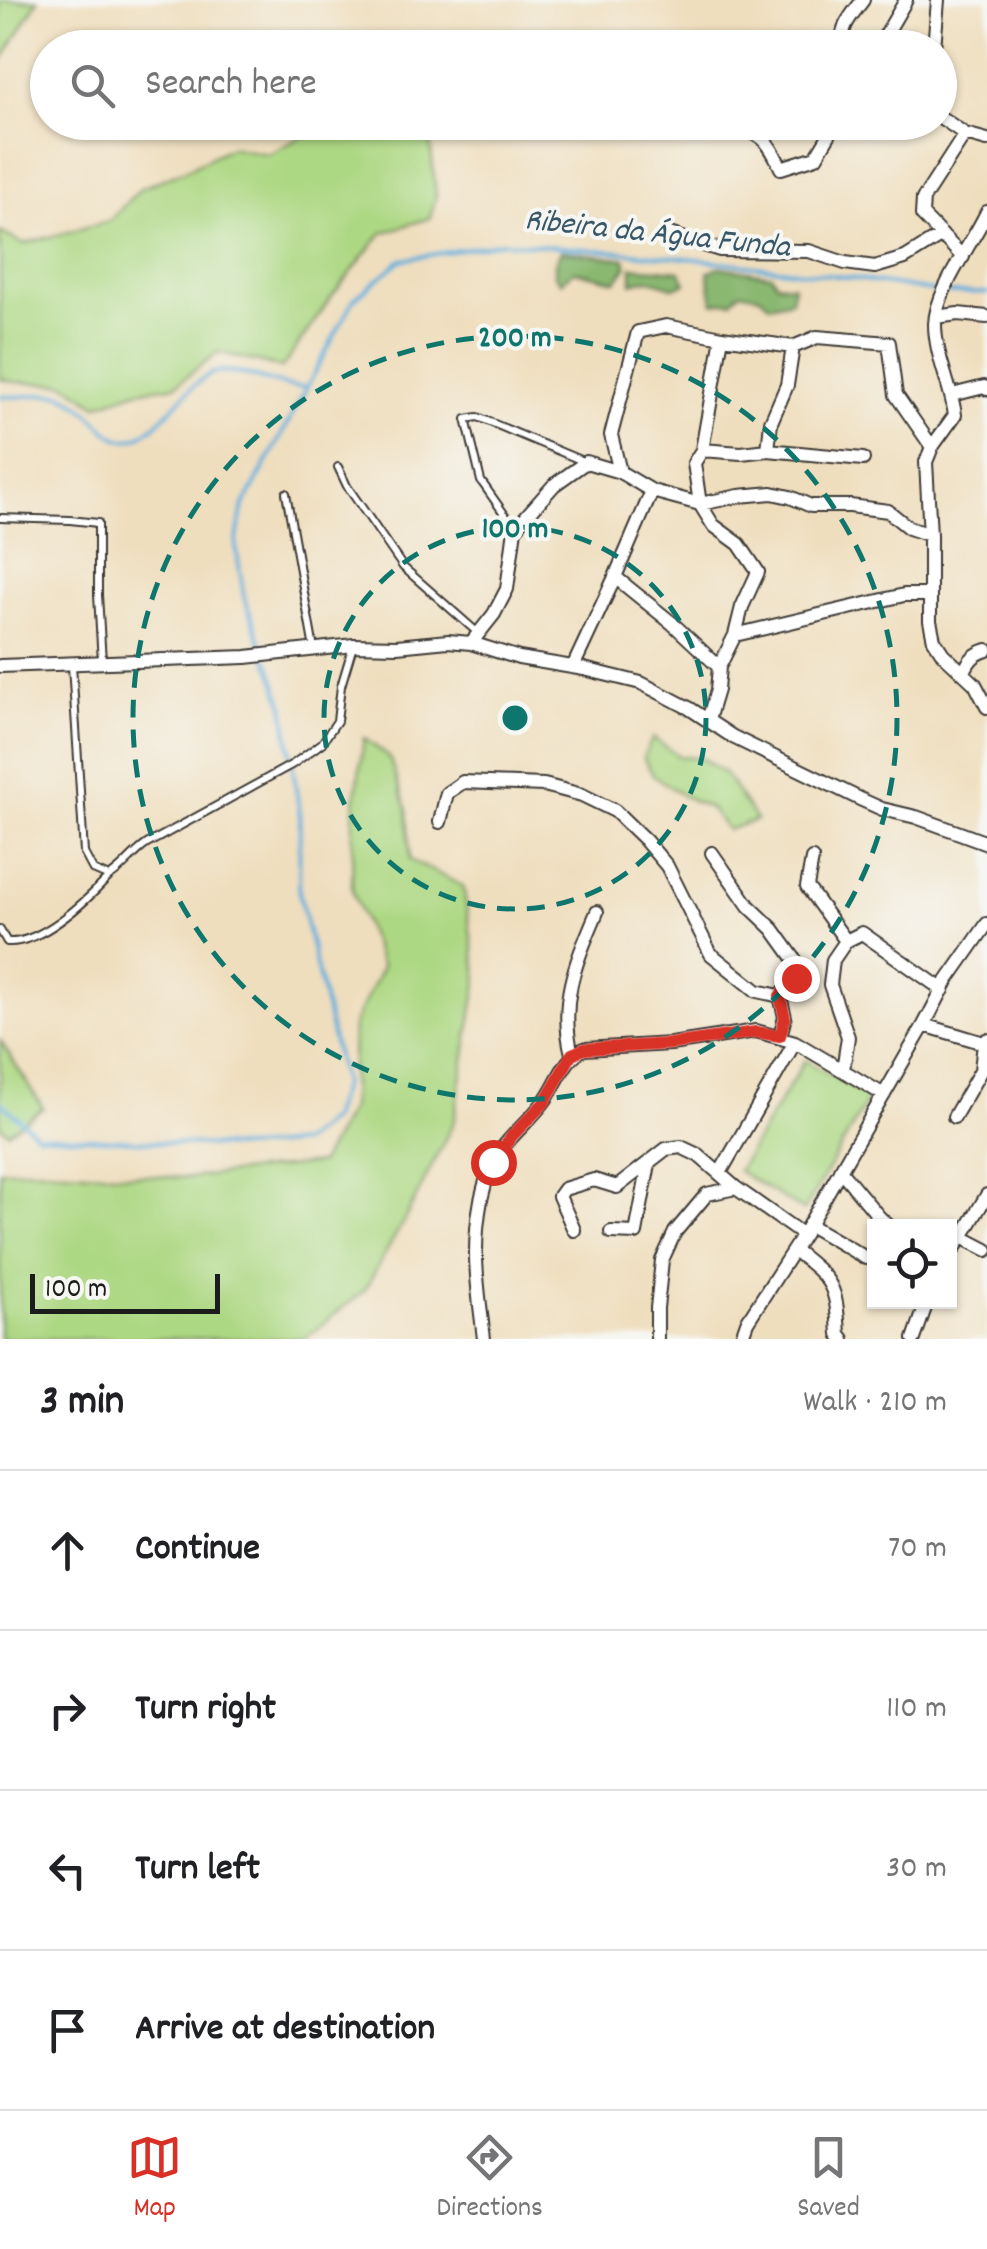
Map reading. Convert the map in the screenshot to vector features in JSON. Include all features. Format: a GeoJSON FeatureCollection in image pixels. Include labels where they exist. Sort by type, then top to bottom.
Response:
{"type":"FeatureCollection","features":[{"type":"Feature","properties":{"kind":"street"},"geometry":{"type":"LineString","coordinates":[[843,30],[863,0]]}},
{"type":"Feature","properties":{"kind":"street"},"geometry":{"type":"LineString","coordinates":[[888,30],[906,0]]}},
{"type":"Feature","properties":{"kind":"street"},"geometry":{"type":"LineString","coordinates":[[936,30],[938,0]]}},
{"type":"Feature","properties":{"kind":"street"},"geometry":{"type":"LineString","coordinates":[[957,128],[987,140]]}},
{"type":"Feature","properties":{"kind":"street"},"geometry":{"type":"LineString","coordinates":[[964,257],[922,215],[923,198],[966,134]]}},
{"type":"Feature","properties":{"kind":"street"},"geometry":{"type":"LineString","coordinates":[[763,140],[782,168],[816,157],[826,140]]}},
{"type":"Feature","properties":{"kind":"street"},"geometry":{"type":"LineString","coordinates":[[987,212],[938,302],[938,346],[955,415],[926,462],[928,595],[934,640],[975,684],[987,707]]}},
{"type":"Feature","properties":{"kind":"street"},"geometry":{"type":"LineString","coordinates":[[669,234],[720,250],[809,251],[844,263],[875,267],[905,258],[942,235]]}},
{"type":"Feature","properties":{"kind":"street"},"geometry":{"type":"LineString","coordinates":[[936,318],[958,314],[987,317]]}},
{"type":"Feature","properties":{"kind":"street"},"geometry":{"type":"LineString","coordinates":[[620,472],[612,435],[638,332],[666,326],[793,347],[817,337],[890,343],[896,395],[932,447]]}},
{"type":"Feature","properties":{"kind":"street"},"geometry":{"type":"LineString","coordinates":[[708,720],[719,667],[736,635],[742,607],[758,572],[739,544],[713,524],[700,504],[694,464],[702,450],[722,337]]}},
{"type":"Feature","properties":{"kind":"street"},"geometry":{"type":"LineString","coordinates":[[768,450],[770,422],[787,384],[793,347]]}},
{"type":"Feature","properties":{"kind":"street"},"geometry":{"type":"LineString","coordinates":[[952,396],[987,389]]}},
{"type":"Feature","properties":{"kind":"street"},"geometry":{"type":"LineString","coordinates":[[702,450],[768,450],[863,459]]}},
{"type":"Feature","properties":{"kind":"street"},"geometry":{"type":"LineString","coordinates":[[475,638],[507,589],[515,529],[554,485],[586,462],[620,472],[652,492],[700,504],[772,493],[812,506],[888,511],[909,528],[930,535]]}},
{"type":"Feature","properties":{"kind":"street"},"geometry":{"type":"LineString","coordinates":[[574,667],[652,492]]}},
{"type":"Feature","properties":{"kind":"street"},"geometry":{"type":"LineString","coordinates":[[616,577],[719,667]]}},
{"type":"Feature","properties":{"kind":"street"},"geometry":{"type":"LineString","coordinates":[[736,635],[904,596],[928,595]]}},
{"type":"Feature","properties":{"kind":"street"},"geometry":{"type":"LineString","coordinates":[[0,666],[246,657],[354,645],[397,646],[475,638],[519,658],[641,683],[733,737],[882,809],[987,843]]}},
{"type":"Feature","properties":{"kind":"street"},"geometry":{"type":"LineString","coordinates":[[964,672],[969,661],[987,650]]}},
{"type":"Feature","properties":{"kind":"street"},"geometry":{"type":"LineString","coordinates":[[440,822],[447,793],[463,782],[544,786],[582,795],[615,811],[667,866],[711,954],[757,991],[780,996]]}},
{"type":"Feature","properties":{"kind":"street"},"geometry":{"type":"LineString","coordinates":[[712,852],[748,906],[773,929],[796,961],[796,978],[780,996]]}},
{"type":"Feature","properties":{"kind":"street"},"geometry":{"type":"LineString","coordinates":[[812,859],[807,887],[846,941]]}},
{"type":"Feature","properties":{"kind":"street"},"geometry":{"type":"LineString","coordinates":[[572,1054],[566,1004],[574,968],[597,912]]}},
{"type":"Feature","properties":{"kind":"street"},"geometry":{"type":"LineString","coordinates":[[740,1339],[943,990],[987,924]]}},
{"type":"Feature","properties":{"kind":"street"},"geometry":{"type":"LineString","coordinates":[[843,1070],[848,1037],[830,985],[833,960],[846,941],[862,933],[943,990]]}},
{"type":"Feature","properties":{"kind":"street"},"geometry":{"type":"LineString","coordinates":[[780,996],[785,1018],[780,1036]]}},
{"type":"Feature","properties":{"kind":"street"},"geometry":{"type":"LineString","coordinates":[[924,1025],[986,1042],[981,1070],[954,1117]]}},
{"type":"Feature","properties":{"kind":"street"},"geometry":{"type":"LineString","coordinates":[[484,1339],[474,1270],[475,1233],[484,1185],[493,1162],[544,1103],[572,1054],[584,1049],[671,1044],[756,1032],[796,1042],[884,1096]]}},
{"type":"Feature","properties":{"kind":"street"},"geometry":{"type":"LineString","coordinates":[[720,1173],[796,1042]]}},
{"type":"Feature","properties":{"kind":"street"},"geometry":{"type":"LineString","coordinates":[[574,1230],[559,1196],[564,1189],[594,1180],[617,1186],[666,1149],[680,1148],[698,1154],[736,1188],[806,1230],[867,1258]]}},
{"type":"Feature","properties":{"kind":"street"},"geometry":{"type":"LineString","coordinates":[[611,1232],[636,1232],[649,1164]]}},
{"type":"Feature","properties":{"kind":"street"},"geometry":{"type":"LineString","coordinates":[[840,1170],[881,1219]]}},
{"type":"Feature","properties":{"kind":"street"},"geometry":{"type":"LineString","coordinates":[[657,1339],[662,1260],[675,1232],[707,1194],[736,1188]]}},
{"type":"Feature","properties":{"kind":"street"},"geometry":{"type":"LineString","coordinates":[[957,1244],[987,1195]]}},
{"type":"Feature","properties":{"kind":"street"},"geometry":{"type":"LineString","coordinates":[[962,1237],[987,1250]]}},
{"type":"Feature","properties":{"kind":"street"},"geometry":{"type":"LineString","coordinates":[[794,1250],[822,1272],[834,1291],[842,1339]]}},
{"type":"Feature","properties":{"kind":"street"},"geometry":{"type":"LineString","coordinates":[[914,1339],[925,1309]]}},
{"type":"Feature","properties":{"kind":"lane"},"geometry":{"type":"LineString","coordinates":[[515,529],[481,481],[466,419],[478,418],[586,462]]}},
{"type":"Feature","properties":{"kind":"lane"},"geometry":{"type":"LineString","coordinates":[[338,467],[403,567],[475,638]]}},
{"type":"Feature","properties":{"kind":"lane"},"geometry":{"type":"LineString","coordinates":[[286,493],[314,650]]}},
{"type":"Feature","properties":{"kind":"lane"},"geometry":{"type":"LineString","coordinates":[[0,518],[98,523],[102,663]]}},
{"type":"Feature","properties":{"kind":"lane"},"geometry":{"type":"LineString","coordinates":[[0,930],[7,942],[20,942],[44,931],[88,899],[132,854],[293,764],[322,743],[338,720],[341,686],[354,645]]}},
{"type":"Feature","properties":{"kind":"lane"},"geometry":{"type":"LineString","coordinates":[[72,664],[84,853],[93,870],[109,878]]}},
{"type":"Feature","properties":{"kind":"green space"},"geometry":{"type":"Polygon","coordinates":[[[0,0],[38,0],[0,64],[0,0]]]}},
{"type":"Feature","properties":{"kind":"green space"},"geometry":{"type":"Polygon","coordinates":[[[295,140],[430,140],[436,196],[430,218],[382,233],[282,368],[218,352],[176,385],[137,391],[97,405],[66,384],[0,379],[0,232],[24,244],[109,221],[141,188],[231,147],[268,154],[295,140]]]}},
{"type":"Feature","properties":{"kind":"green space"},"geometry":{"type":"Polygon","coordinates":[[[561,251],[625,259],[627,266],[616,281],[574,271],[561,282],[555,276],[555,263],[561,251]]]}},
{"type":"Feature","properties":{"kind":"green space"},"geometry":{"type":"Polygon","coordinates":[[[632,267],[680,271],[686,283],[675,288],[648,279],[632,283],[632,267]]]}},
{"type":"Feature","properties":{"kind":"green space"},"geometry":{"type":"Polygon","coordinates":[[[719,267],[771,275],[776,283],[794,285],[791,300],[770,305],[760,296],[740,292],[732,301],[713,303],[708,272],[719,267]]]}},
{"type":"Feature","properties":{"kind":"green space"},"geometry":{"type":"Polygon","coordinates":[[[364,738],[389,757],[407,809],[410,860],[463,886],[478,978],[454,1121],[364,1291],[304,1339],[0,1339],[0,1170],[188,1178],[320,1163],[351,1107],[353,1025],[382,967],[352,890],[353,817],[364,738]]]}},
{"type":"Feature","properties":{"kind":"green space"},"geometry":{"type":"Polygon","coordinates":[[[653,738],[679,756],[703,759],[724,773],[756,820],[727,830],[711,809],[653,775],[643,757],[653,738]]]}},
{"type":"Feature","properties":{"kind":"green space"},"geometry":{"type":"Polygon","coordinates":[[[0,1040],[43,1108],[8,1132],[0,1126],[0,1040]]]}},
{"type":"Feature","properties":{"kind":"green space"},"geometry":{"type":"Polygon","coordinates":[[[805,1060],[869,1098],[804,1211],[738,1171],[805,1060]]]}},
{"type":"Feature","properties":{"kind":"waterway","name":"Ribeira da Água Funda"},"geometry":{"type":"LineString","coordinates":[[263,649],[244,597],[236,546],[242,509],[354,299],[401,260],[504,242],[688,258],[938,292]]}},
{"type":"Feature","properties":{"kind":"waterway","name":"Ribeira da Água Funda"},"geometry":{"type":"LineString","coordinates":[[948,293],[987,293]]}},
{"type":"Feature","properties":{"kind":"waterway"},"geometry":{"type":"LineString","coordinates":[[0,396],[62,395],[125,440],[146,432],[199,382],[219,372],[307,387]]}},
{"type":"Feature","properties":{"kind":"waterway","name":"Ribeira da Água Funda"},"geometry":{"type":"LineString","coordinates":[[0,1102],[38,1135],[250,1148],[302,1143],[331,1119],[343,1083],[299,892],[300,816],[284,706],[267,658]]}},
{"type":"Feature","properties":{"kind":"route"},"geometry":{"type":"LineString","coordinates":[[493,1162],[544,1103],[572,1054],[584,1049],[671,1044],[756,1032],[780,1036],[785,1018],[780,996],[796,978]]}}]}
